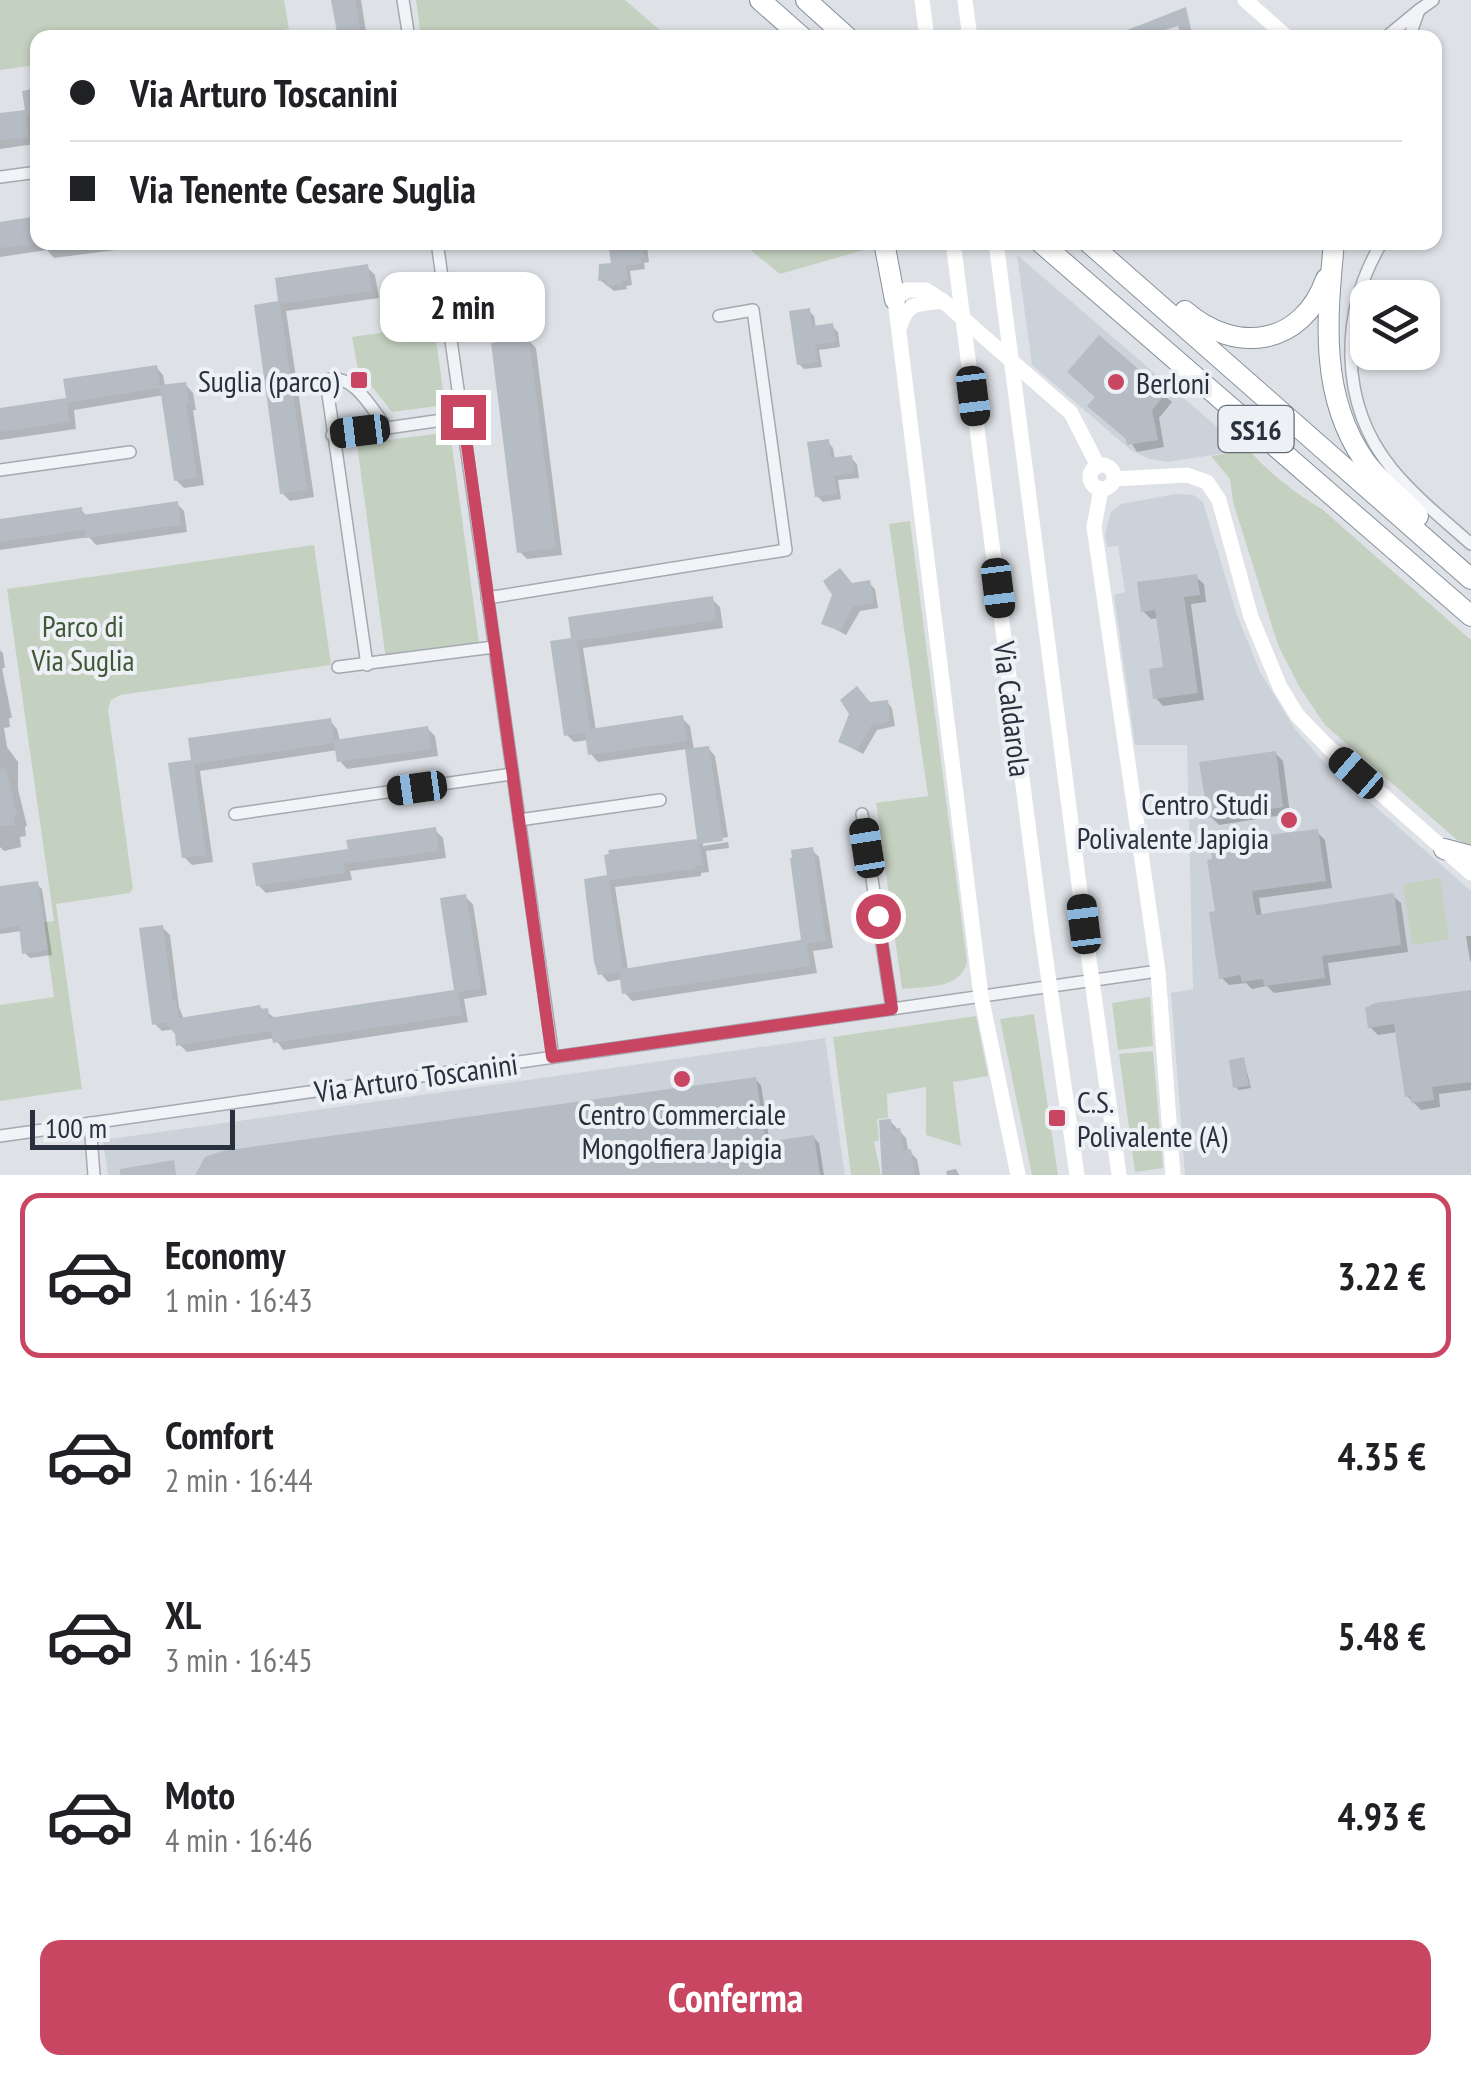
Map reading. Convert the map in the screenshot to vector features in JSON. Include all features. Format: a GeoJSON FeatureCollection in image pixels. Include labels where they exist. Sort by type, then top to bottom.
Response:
{"type":"FeatureCollection","features":[{"type":"Feature","properties":{"kind":"highway"},"geometry":{"type":"LineString","coordinates":[[806,0],[839,30]]}},
{"type":"Feature","properties":{"kind":"highway"},"geometry":{"type":"LineString","coordinates":[[766,6],[785,30]]}},
{"type":"Feature","properties":{"kind":"highway"},"geometry":{"type":"LineString","coordinates":[[766,6],[794,30]]}},
{"type":"Feature","properties":{"kind":"highway"},"geometry":{"type":"LineString","coordinates":[[886,250],[895,300]]}},
{"type":"Feature","properties":{"kind":"highway","name":"SS16"},"geometry":{"type":"LineString","coordinates":[[1049,250],[1471,616]]}},
{"type":"Feature","properties":{"kind":"highway","name":"SS16"},"geometry":{"type":"LineString","coordinates":[[1097,250],[1467,576]]}},
{"type":"Feature","properties":{"kind":"highway"},"geometry":{"type":"LineString","coordinates":[[1108,260],[1133,266],[1215,333],[1241,339],[1265,337],[1295,324],[1323,288],[1333,253]]}},
{"type":"Feature","properties":{"kind":"highway"},"geometry":{"type":"LineString","coordinates":[[1333,253],[1328,313],[1330,372],[1346,422],[1365,462],[1414,512],[1467,576]]}},
{"type":"Feature","properties":{"kind":"highway"},"geometry":{"type":"LineString","coordinates":[[1445,594],[1471,624]]}},
{"type":"Feature","properties":{"kind":"highway"},"geometry":{"type":"LineString","coordinates":[[1444,849],[1471,856]]}},
{"type":"Feature","properties":{"kind":"street"},"geometry":{"type":"LineString","coordinates":[[403,0],[407,30]]}},
{"type":"Feature","properties":{"kind":"street"},"geometry":{"type":"LineString","coordinates":[[966,0],[969,30]]}},
{"type":"Feature","properties":{"kind":"street"},"geometry":{"type":"LineString","coordinates":[[1245,0],[1280,30]]}},
{"type":"Feature","properties":{"kind":"street"},"geometry":{"type":"LineString","coordinates":[[1395,30],[1432,0]]}},
{"type":"Feature","properties":{"kind":"street"},"geometry":{"type":"LineString","coordinates":[[922,2],[926,30]]}},
{"type":"Feature","properties":{"kind":"street"},"geometry":{"type":"LineString","coordinates":[[1412,30],[1420,10]]}},
{"type":"Feature","properties":{"kind":"street"},"geometry":{"type":"LineString","coordinates":[[0,177],[30,173]]}},
{"type":"Feature","properties":{"kind":"street"},"geometry":{"type":"LineString","coordinates":[[439,250],[552,1057]]}},
{"type":"Feature","properties":{"kind":"street","name":"Via Caldarola"},"geometry":{"type":"LineString","coordinates":[[954,250],[1042,934],[1078,1175]]}},
{"type":"Feature","properties":{"kind":"street","name":"Via Caldarola"},"geometry":{"type":"LineString","coordinates":[[997,250],[1119,1175]]}},
{"type":"Feature","properties":{"kind":"street"},"geometry":{"type":"LineString","coordinates":[[1377,250],[1366,268],[1353,312],[1350,354],[1357,396],[1372,438],[1389,466],[1471,544]]}},
{"type":"Feature","properties":{"kind":"street"},"geometry":{"type":"LineString","coordinates":[[1018,1175],[981,996],[895,300],[906,290],[926,290],[943,301],[1071,413],[1098,466]]}},
{"type":"Feature","properties":{"kind":"street"},"geometry":{"type":"LineString","coordinates":[[898,330],[911,306],[943,301]]}},
{"type":"Feature","properties":{"kind":"street"},"geometry":{"type":"LineString","coordinates":[[487,598],[786,550],[753,310],[720,316]]}},
{"type":"Feature","properties":{"kind":"street"},"geometry":{"type":"LineString","coordinates":[[366,664],[326,387],[330,379],[339,378],[354,386],[387,428]]}},
{"type":"Feature","properties":{"kind":"street"},"geometry":{"type":"LineString","coordinates":[[332,434],[463,417]]}},
{"type":"Feature","properties":{"kind":"street"},"geometry":{"type":"LineString","coordinates":[[0,470],[130,452]]}},
{"type":"Feature","properties":{"kind":"street"},"geometry":{"type":"LineString","coordinates":[[1101,490],[1090,479],[1092,471],[1098,466],[1110,468],[1114,478]]}},
{"type":"Feature","properties":{"kind":"street"},"geometry":{"type":"LineString","coordinates":[[1114,478],[1187,476],[1207,482],[1219,500],[1251,617],[1280,688],[1297,714],[1328,747],[1471,873]]}},
{"type":"Feature","properties":{"kind":"street"},"geometry":{"type":"LineString","coordinates":[[1101,490],[1108,488],[1114,478]]}},
{"type":"Feature","properties":{"kind":"street"},"geometry":{"type":"LineString","coordinates":[[1101,490],[1094,527],[1158,971],[1173,1175]]}},
{"type":"Feature","properties":{"kind":"street"},"geometry":{"type":"LineString","coordinates":[[338,668],[494,648]]}},
{"type":"Feature","properties":{"kind":"street"},"geometry":{"type":"LineString","coordinates":[[235,814],[512,774]]}},
{"type":"Feature","properties":{"kind":"street"},"geometry":{"type":"LineString","coordinates":[[519,820],[660,800]]}},
{"type":"Feature","properties":{"kind":"street"},"geometry":{"type":"LineString","coordinates":[[862,814],[892,1009]]}},
{"type":"Feature","properties":{"kind":"street","name":"Via Arturo Toscanini"},"geometry":{"type":"LineString","coordinates":[[0,1136],[1158,971]]}},
{"type":"Feature","properties":{"kind":"street"},"geometry":{"type":"LineString","coordinates":[[90,1123],[94,1175]]}},
{"type":"Feature","properties":{"kind":"shaded area"},"geometry":{"type":"Polygon","coordinates":[[[1017,255],[1244,450],[1168,462],[1132,451],[1032,365],[1017,255]]]}},
{"type":"Feature","properties":{"kind":"shaded area","name":"Centro Studi Polivalente Japigia"},"geometry":{"type":"Polygon","coordinates":[[[1176,494],[1193,495],[1203,502],[1237,615],[1260,672],[1295,729],[1320,758],[1471,891],[1471,1175],[1185,1175],[1171,993],[1193,989],[1187,745],[1135,745],[1114,595],[1125,592],[1118,546],[1107,547],[1105,533],[1111,512],[1121,504],[1176,494]]]}},
{"type":"Feature","properties":{"kind":"shaded area","name":"Centro Commerciale Mongolfiera Japigia"},"geometry":{"type":"Polygon","coordinates":[[[825,1038],[845,1175],[108,1175],[103,1140],[825,1038]]]}},
{"type":"Feature","properties":{"kind":"green space"},"geometry":{"type":"Polygon","coordinates":[[[0,0],[284,0],[289,29],[282,30],[30,30],[30,66],[0,70],[0,0]]]}},
{"type":"Feature","properties":{"kind":"green space"},"geometry":{"type":"Polygon","coordinates":[[[416,0],[625,0],[660,30],[420,30],[416,0]]]}},
{"type":"Feature","properties":{"kind":"green space"},"geometry":{"type":"Polygon","coordinates":[[[751,250],[864,250],[780,274],[751,250]]]}},
{"type":"Feature","properties":{"kind":"green space"},"geometry":{"type":"Polygon","coordinates":[[[434,325],[445,405],[392,412],[358,369],[352,337],[434,325]]]}},
{"type":"Feature","properties":{"kind":"green space"},"geometry":{"type":"Polygon","coordinates":[[[450,432],[479,642],[477,647],[386,660],[357,444],[450,432]]]}},
{"type":"Feature","properties":{"kind":"green space"},"geometry":{"type":"Polygon","coordinates":[[[1249,450],[1471,640],[1471,847],[1456,839],[1325,725],[1300,688],[1278,645],[1233,502],[1230,479],[1211,456],[1249,450]]]}},
{"type":"Feature","properties":{"kind":"green space"},"geometry":{"type":"Polygon","coordinates":[[[910,521],[967,962],[950,982],[902,989],[876,803],[928,796],[889,524],[910,521]]]}},
{"type":"Feature","properties":{"kind":"green space","name":"Parco di Via Suglia"},"geometry":{"type":"Polygon","coordinates":[[[314,545],[331,665],[120,695],[111,700],[108,709],[133,889],[129,893],[56,904],[82,1089],[0,1101],[0,1005],[54,997],[45,931],[35,924],[54,921],[7,589],[314,545]]]}},
{"type":"Feature","properties":{"kind":"green space"},"geometry":{"type":"Polygon","coordinates":[[[1440,878],[1449,939],[1412,945],[1403,884],[1440,878]]]}},
{"type":"Feature","properties":{"kind":"green space"},"geometry":{"type":"Polygon","coordinates":[[[1150,997],[1153,1046],[1118,1050],[1112,1003],[1150,997]]]}},
{"type":"Feature","properties":{"kind":"green space"},"geometry":{"type":"Polygon","coordinates":[[[1034,1014],[1058,1175],[1032,1175],[1000,1019],[1034,1014]]]}},
{"type":"Feature","properties":{"kind":"green space"},"geometry":{"type":"Polygon","coordinates":[[[976,1016],[988,1076],[953,1082],[961,1146],[926,1135],[926,1087],[887,1094],[888,1118],[877,1119],[879,1140],[874,1142],[881,1175],[851,1175],[833,1037],[976,1016]]]}},
{"type":"Feature","properties":{"kind":"green space"},"geometry":{"type":"Polygon","coordinates":[[[1153,1051],[1163,1168],[1135,1172],[1119,1054],[1153,1051]]]}},
{"type":"Feature","properties":{"kind":"building"},"geometry":{"type":"Polygon","coordinates":[[[331,0],[356,0],[360,30],[337,30],[331,0]]]}},
{"type":"Feature","properties":{"kind":"building"},"geometry":{"type":"Polygon","coordinates":[[[1186,7],[1191,30],[1179,30],[1178,26],[1127,30],[1186,7]]]}},
{"type":"Feature","properties":{"kind":"building"},"geometry":{"type":"Polygon","coordinates":[[[30,90],[30,115],[26,116],[29,137],[0,141],[0,113],[25,110],[22,91],[30,90]]]}},
{"type":"Feature","properties":{"kind":"building"},"geometry":{"type":"Polygon","coordinates":[[[30,217],[30,245],[0,248],[0,222],[30,217]]]}},
{"type":"Feature","properties":{"kind":"building"},"geometry":{"type":"Polygon","coordinates":[[[609,250],[644,250],[641,264],[626,266],[628,280],[622,284],[606,286],[605,280],[598,281],[599,264],[611,263],[609,250]]]}},
{"type":"Feature","properties":{"kind":"building"},"geometry":{"type":"Polygon","coordinates":[[[368,264],[372,291],[280,304],[307,490],[280,494],[254,305],[278,301],[275,278],[368,264]]]}},
{"type":"Feature","properties":{"kind":"building"},"geometry":{"type":"Polygon","coordinates":[[[810,308],[812,326],[833,323],[836,342],[815,345],[818,362],[797,365],[789,311],[810,308]]]}},
{"type":"Feature","properties":{"kind":"building","name":"Berloni"},"geometry":{"type":"Polygon","coordinates":[[[1099,335],[1166,393],[1152,410],[1158,440],[1127,445],[1126,439],[1087,406],[1095,397],[1067,372],[1099,335]]]}},
{"type":"Feature","properties":{"kind":"building"},"geometry":{"type":"Polygon","coordinates":[[[529,338],[556,548],[517,553],[491,343],[529,338]]]}},
{"type":"Feature","properties":{"kind":"building"},"geometry":{"type":"Polygon","coordinates":[[[157,365],[160,385],[186,382],[197,477],[174,481],[160,388],[67,403],[70,422],[0,432],[0,408],[66,398],[63,379],[157,365]]]}},
{"type":"Feature","properties":{"kind":"building"},"geometry":{"type":"Polygon","coordinates":[[[829,439],[831,458],[852,455],[854,473],[834,476],[837,494],[815,497],[807,442],[829,439]]]}},
{"type":"Feature","properties":{"kind":"building"},"geometry":{"type":"Polygon","coordinates":[[[178,501],[181,525],[86,538],[85,530],[0,542],[0,519],[82,507],[83,515],[178,501]]]}},
{"type":"Feature","properties":{"kind":"building"},"geometry":{"type":"Polygon","coordinates":[[[840,568],[852,583],[870,580],[874,603],[854,606],[840,631],[821,624],[832,595],[823,581],[840,568]]]}},
{"type":"Feature","properties":{"kind":"building"},"geometry":{"type":"Polygon","coordinates":[[[1197,574],[1200,595],[1184,597],[1198,693],[1153,699],[1149,669],[1163,667],[1161,652],[1155,610],[1141,612],[1137,582],[1197,574]]]}},
{"type":"Feature","properties":{"kind":"building"},"geometry":{"type":"Polygon","coordinates":[[[713,596],[716,620],[577,641],[590,729],[683,715],[687,741],[588,755],[585,732],[564,736],[550,641],[571,638],[568,617],[713,596]]]}},
{"type":"Feature","properties":{"kind":"building"},"geometry":{"type":"Polygon","coordinates":[[[111,644],[128,650],[117,660],[103,661],[111,644]]]}},
{"type":"Feature","properties":{"kind":"building"},"geometry":{"type":"Polygon","coordinates":[[[857,686],[870,702],[888,700],[890,721],[871,726],[857,750],[838,742],[849,714],[840,700],[857,686]]]}},
{"type":"Feature","properties":{"kind":"building"},"geometry":{"type":"Polygon","coordinates":[[[331,718],[334,740],[428,726],[431,749],[337,762],[334,743],[194,764],[206,855],[182,858],[168,763],[191,760],[188,738],[331,718]]]}},
{"type":"Feature","properties":{"kind":"building"},"geometry":{"type":"Polygon","coordinates":[[[709,746],[723,841],[699,844],[703,865],[695,869],[609,880],[623,969],[801,940],[791,850],[813,847],[826,941],[807,944],[810,966],[622,994],[619,972],[598,975],[584,879],[607,875],[604,855],[609,854],[608,850],[697,839],[685,749],[709,746]]]}},
{"type":"Feature","properties":{"kind":"building"},"geometry":{"type":"Polygon","coordinates":[[[1276,751],[1283,807],[1208,818],[1199,762],[1276,751]]]}},
{"type":"Feature","properties":{"kind":"building"},"geometry":{"type":"Polygon","coordinates":[[[6,768],[17,815],[15,825],[0,826],[0,769],[6,768]]]}},
{"type":"Feature","properties":{"kind":"building"},"geometry":{"type":"Polygon","coordinates":[[[436,827],[439,851],[344,864],[345,873],[256,886],[252,863],[348,849],[346,840],[436,827]]]}},
{"type":"Feature","properties":{"kind":"building"},"geometry":{"type":"Polygon","coordinates":[[[1318,829],[1326,881],[1252,891],[1256,915],[1394,893],[1401,945],[1322,956],[1325,978],[1264,986],[1263,979],[1242,982],[1240,975],[1219,979],[1209,912],[1215,911],[1207,860],[1212,859],[1210,842],[1318,829]]]}},
{"type":"Feature","properties":{"kind":"building"},"geometry":{"type":"Polygon","coordinates":[[[38,881],[48,950],[22,954],[19,926],[0,929],[0,886],[38,881]]]}},
{"type":"Feature","properties":{"kind":"building"},"geometry":{"type":"Polygon","coordinates":[[[466,894],[481,988],[458,992],[462,1015],[273,1043],[271,1031],[176,1046],[175,1034],[165,1022],[152,1025],[139,928],[163,925],[173,1001],[179,1018],[260,1005],[261,1009],[268,1008],[269,1018],[454,990],[440,898],[466,894]]]}},
{"type":"Feature","properties":{"kind":"building"},"geometry":{"type":"Polygon","coordinates":[[[1471,990],[1471,1082],[1432,1087],[1434,1100],[1411,1103],[1410,1096],[1405,1097],[1394,1024],[1368,1028],[1365,1008],[1375,1003],[1471,990]]]}},
{"type":"Feature","properties":{"kind":"building"},"geometry":{"type":"Polygon","coordinates":[[[1244,1057],[1249,1086],[1233,1088],[1229,1060],[1244,1057]]]}},
{"type":"Feature","properties":{"kind":"building","name":"Centro Commerciale Mongolfiera Japigia"},"geometry":{"type":"Polygon","coordinates":[[[756,1077],[766,1142],[814,1135],[820,1175],[195,1175],[205,1157],[222,1151],[756,1077]]]}},
{"type":"Feature","properties":{"kind":"building"},"geometry":{"type":"Polygon","coordinates":[[[891,1119],[892,1130],[900,1128],[904,1150],[911,1149],[915,1175],[882,1175],[879,1120],[891,1119]]]}},
{"type":"Feature","properties":{"kind":"building"},"geometry":{"type":"Polygon","coordinates":[[[174,1160],[176,1175],[120,1175],[120,1169],[174,1160]]]}},
{"type":"Feature","properties":{"kind":"place","name":"Suglia (parco)"},"geometry":{"type":"Point","coordinates":[359,380]}},
{"type":"Feature","properties":{"kind":"place","name":"Berloni"},"geometry":{"type":"Point","coordinates":[1116,382]}},
{"type":"Feature","properties":{"kind":"place","name":"Centro Studi Polivalente Japigia"},"geometry":{"type":"Point","coordinates":[1289,820]}},
{"type":"Feature","properties":{"kind":"place","name":"Centro Commerciale Mongolfiera Japigia"},"geometry":{"type":"Point","coordinates":[682,1079]}},
{"type":"Feature","properties":{"kind":"place","name":"C.S. Polivalente (A)"},"geometry":{"type":"Point","coordinates":[1057,1118]}},
{"type":"Feature","properties":{"kind":"route"},"geometry":{"type":"LineString","coordinates":[[463,417],[552,1057],[892,1009],[878,916]]}}]}
